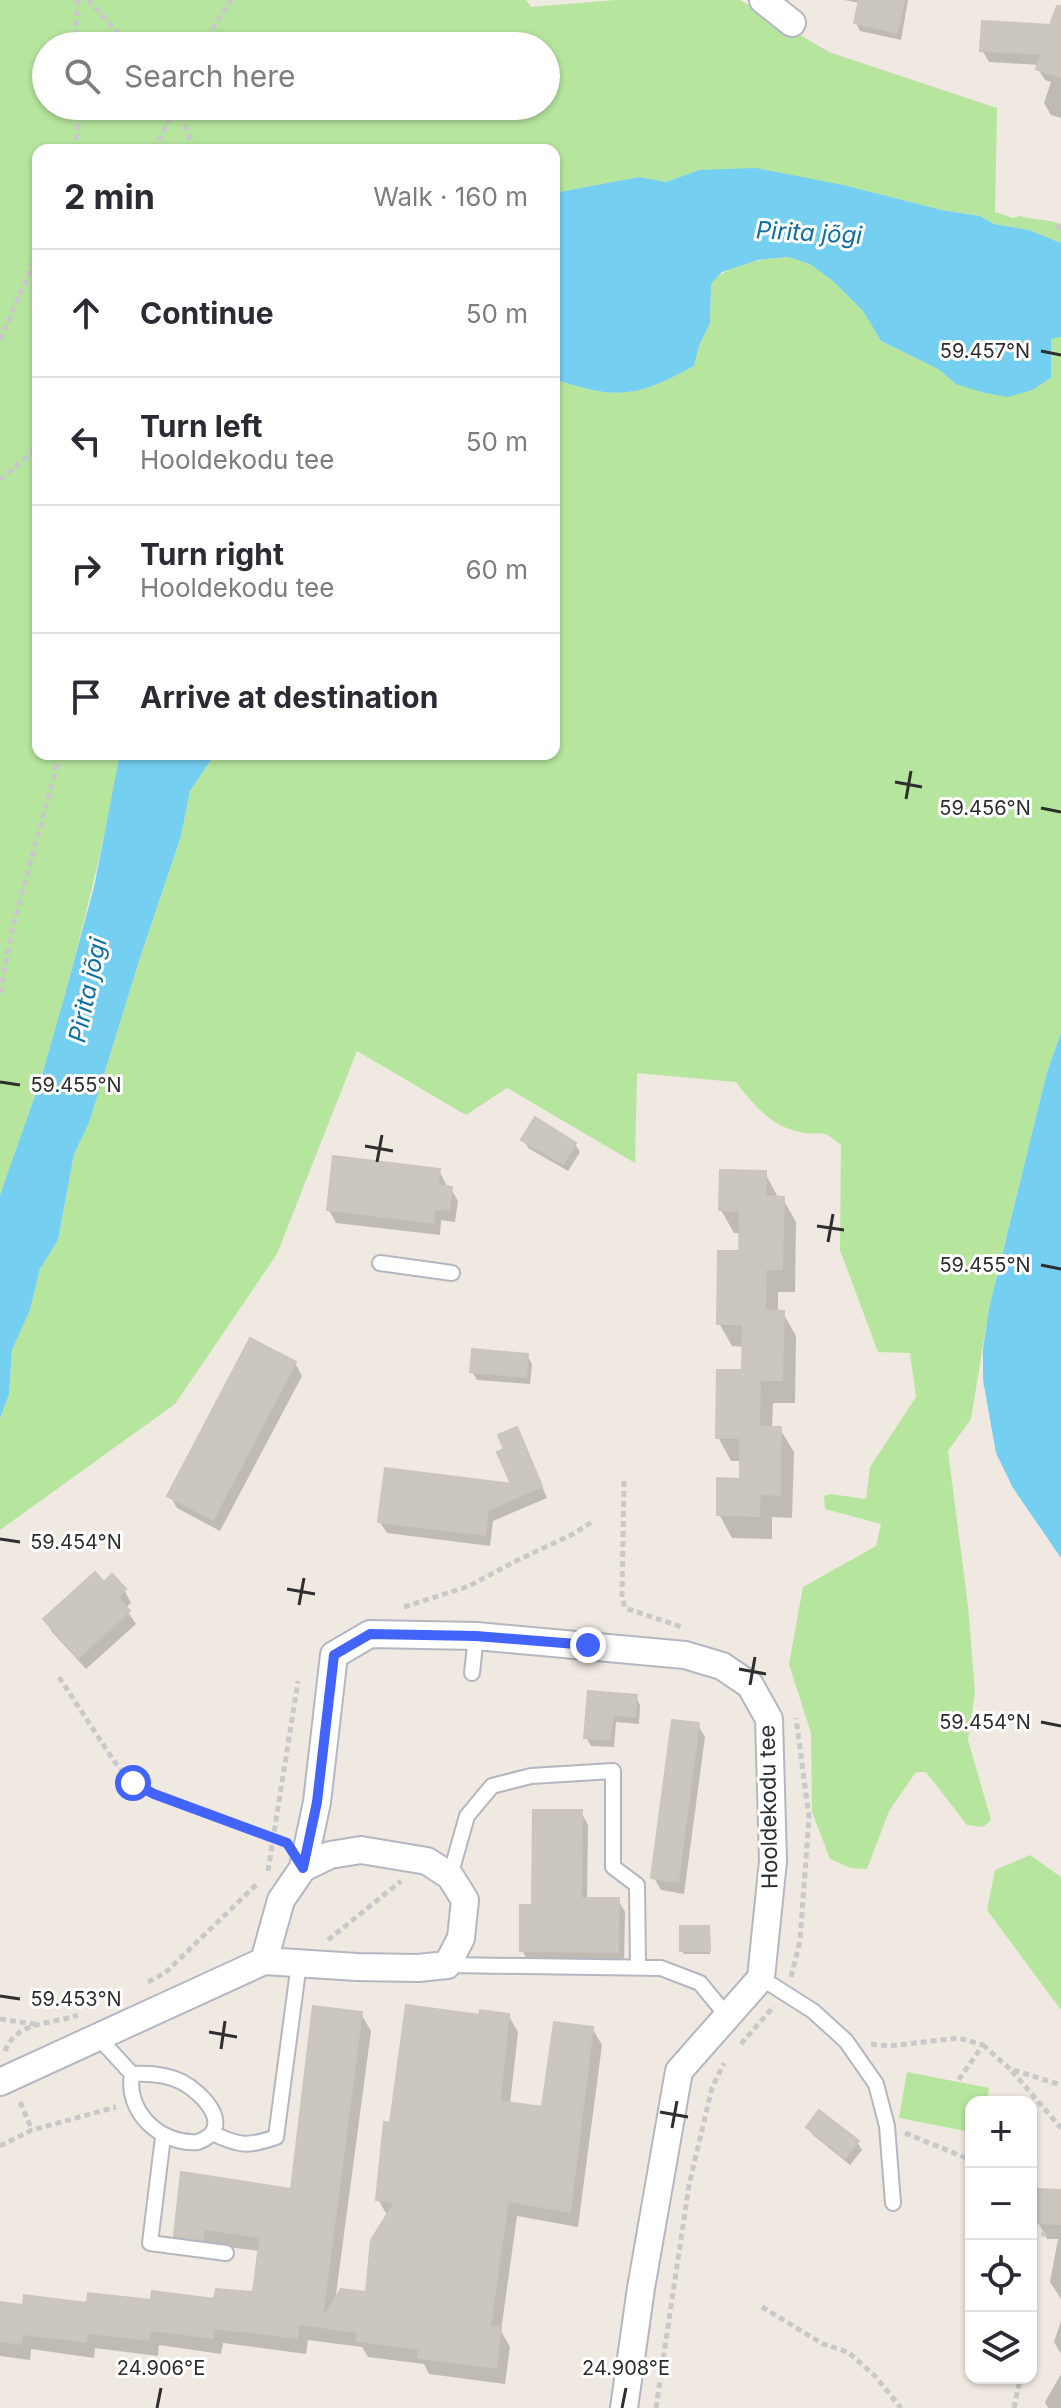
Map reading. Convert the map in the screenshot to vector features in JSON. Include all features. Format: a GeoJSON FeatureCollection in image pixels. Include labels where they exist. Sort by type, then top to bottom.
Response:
{"type":"FeatureCollection","features":[{"type":"Feature","properties":{"kind":"street"},"geometry":{"type":"LineString","coordinates":[[763,0],[792,23]]}},
{"type":"Feature","properties":{"kind":"street","name":"Hooldekodu tee"},"geometry":{"type":"LineString","coordinates":[[264,1961],[281,1900],[303,1868],[317,1802],[334,1655],[370,1634],[476,1636],[685,1655],[722,1666],[750,1685],[769,1719],[773,1861],[761,1978]]}},
{"type":"Feature","properties":{"kind":"street"},"geometry":{"type":"LineString","coordinates":[[5,2080],[264,1961],[418,1968],[447,1965],[461,1938],[465,1900],[450,1876],[427,1861],[361,1850],[330,1855],[303,1868]]}},
{"type":"Feature","properties":{"kind":"street"},"geometry":{"type":"LineString","coordinates":[[624,2408],[641,2288],[679,2071],[761,1978]]}},
{"type":"Feature","properties":{"kind":"lane"},"geometry":{"type":"LineString","coordinates":[[380,1263],[452,1273]]}},
{"type":"Feature","properties":{"kind":"lane"},"geometry":{"type":"LineString","coordinates":[[472,1673],[476,1636]]}},
{"type":"Feature","properties":{"kind":"lane"},"geometry":{"type":"LineString","coordinates":[[450,1876],[467,1816],[492,1786],[531,1776],[613,1771],[613,1867],[637,1885],[638,1967]]}},
{"type":"Feature","properties":{"kind":"lane"},"geometry":{"type":"LineString","coordinates":[[212,2133],[231,2143],[253,2146],[276,2137],[299,1963]]}},
{"type":"Feature","properties":{"kind":"lane"},"geometry":{"type":"LineString","coordinates":[[447,1965],[661,1968],[700,1983],[727,2016]]}},
{"type":"Feature","properties":{"kind":"lane"},"geometry":{"type":"LineString","coordinates":[[761,1978],[813,2011],[846,2041],[876,2084],[887,2126],[893,2203]]}},
{"type":"Feature","properties":{"kind":"lane"},"geometry":{"type":"LineString","coordinates":[[97,2036],[132,2074]]}},
{"type":"Feature","properties":{"kind":"lane"},"geometry":{"type":"LineString","coordinates":[[152,2073],[180,2081],[202,2096],[214,2111],[212,2133],[198,2142],[163,2137],[149,2124],[135,2102],[130,2088],[132,2074],[152,2073]]}},
{"type":"Feature","properties":{"kind":"lane"},"geometry":{"type":"LineString","coordinates":[[163,2137],[150,2243],[226,2253]]}},
{"type":"Feature","properties":{"kind":"path"},"geometry":{"type":"LineString","coordinates":[[76,32],[78,0]]}},
{"type":"Feature","properties":{"kind":"path"},"geometry":{"type":"LineString","coordinates":[[88,0],[117,32]]}},
{"type":"Feature","properties":{"kind":"path"},"geometry":{"type":"LineString","coordinates":[[210,32],[231,0]]}},
{"type":"Feature","properties":{"kind":"path"},"geometry":{"type":"LineString","coordinates":[[76,144],[78,120]]}},
{"type":"Feature","properties":{"kind":"path"},"geometry":{"type":"LineString","coordinates":[[158,144],[170,120]]}},
{"type":"Feature","properties":{"kind":"path"},"geometry":{"type":"LineString","coordinates":[[182,120],[191,144]]}},
{"type":"Feature","properties":{"kind":"path"},"geometry":{"type":"LineString","coordinates":[[0,340],[32,267]]}},
{"type":"Feature","properties":{"kind":"path"},"geometry":{"type":"LineString","coordinates":[[0,480],[32,452]]}},
{"type":"Feature","properties":{"kind":"path"},"geometry":{"type":"LineString","coordinates":[[0,993],[26,874],[58,760]]}},
{"type":"Feature","properties":{"kind":"path"},"geometry":{"type":"LineString","coordinates":[[624,1481],[622,1597],[625,1608],[690,1629]]}},
{"type":"Feature","properties":{"kind":"path"},"geometry":{"type":"LineString","coordinates":[[396,1609],[469,1586],[592,1522]]}},
{"type":"Feature","properties":{"kind":"path"},"geometry":{"type":"LineString","coordinates":[[59,1677],[114,1761],[133,1783],[154,1794],[287,1843],[303,1868]]}},
{"type":"Feature","properties":{"kind":"path"},"geometry":{"type":"LineString","coordinates":[[142,1985],[165,1973],[267,1874],[298,1681]]}},
{"type":"Feature","properties":{"kind":"path"},"geometry":{"type":"LineString","coordinates":[[739,2047],[784,1993],[800,1941],[809,1817],[795,1714]]}},
{"type":"Feature","properties":{"kind":"path"},"geometry":{"type":"LineString","coordinates":[[299,1963],[427,1861]]}},
{"type":"Feature","properties":{"kind":"path"},"geometry":{"type":"LineString","coordinates":[[5,2080],[4,2053],[9,2040],[36,2024],[83,2012]]}},
{"type":"Feature","properties":{"kind":"path"},"geometry":{"type":"LineString","coordinates":[[0,2019],[36,2024]]}},
{"type":"Feature","properties":{"kind":"path"},"geometry":{"type":"LineString","coordinates":[[846,2041],[889,2046],[959,2038],[983,2045],[1010,2069],[1061,2128]]}},
{"type":"Feature","properties":{"kind":"path"},"geometry":{"type":"LineString","coordinates":[[957,2082],[983,2045]]}},
{"type":"Feature","properties":{"kind":"path"},"geometry":{"type":"LineString","coordinates":[[656,2408],[689,2185],[712,2088],[721,2066],[730,2057]]}},
{"type":"Feature","properties":{"kind":"path"},"geometry":{"type":"LineString","coordinates":[[1010,2069],[1061,2085]]}},
{"type":"Feature","properties":{"kind":"path"},"geometry":{"type":"LineString","coordinates":[[0,2146],[32,2130],[135,2102]]}},
{"type":"Feature","properties":{"kind":"path"},"geometry":{"type":"LineString","coordinates":[[887,2126],[965,2158]]}},
{"type":"Feature","properties":{"kind":"path"},"geometry":{"type":"LineString","coordinates":[[1037,2234],[1046,2234]]}},
{"type":"Feature","properties":{"kind":"path"},"geometry":{"type":"LineString","coordinates":[[762,2307],[823,2344],[848,2352],[875,2376],[901,2408]]}},
{"type":"Feature","properties":{"kind":"path"},"geometry":{"type":"LineString","coordinates":[[1014,2408],[1019,2384]]}},
{"type":"Feature","properties":{"kind":"green space"},"geometry":{"type":"Polygon","coordinates":[[[0,0],[526,0],[531,7],[616,0],[740,0],[829,52],[997,108],[995,212],[1013,218],[1019,216],[1061,224],[1061,243],[1029,230],[994,224],[980,216],[942,210],[843,185],[699,170],[666,182],[639,177],[560,192],[560,144],[32,144],[32,760],[119,760],[78,945],[33,1103],[0,1195],[0,0]]]}},
{"type":"Feature","properties":{"kind":"green space"},"geometry":{"type":"Polygon","coordinates":[[[788,257],[810,264],[833,281],[863,311],[881,341],[938,369],[956,384],[1051,378],[1051,338],[1061,337],[1061,1033],[1047,1072],[989,1308],[971,1419],[948,1451],[968,1606],[975,1692],[968,1740],[991,1820],[983,1827],[967,1825],[926,1772],[916,1772],[889,1811],[867,1869],[851,1868],[830,1859],[812,1812],[811,1733],[789,1664],[803,1587],[876,1546],[881,1524],[825,1509],[824,1496],[830,1494],[866,1499],[870,1467],[916,1397],[910,1353],[878,1352],[840,1250],[841,1145],[824,1134],[800,1132],[771,1120],[736,1082],[637,1073],[635,1163],[507,1088],[466,1115],[357,1051],[277,1254],[175,1404],[0,1530],[0,1418],[9,1395],[12,1350],[30,1310],[40,1269],[58,1240],[74,1154],[89,1123],[181,836],[190,791],[211,760],[560,760],[560,381],[610,393],[626,392],[656,384],[694,366],[710,323],[711,283],[728,270],[757,261],[788,257]]]}},
{"type":"Feature","properties":{"kind":"green space"},"geometry":{"type":"Polygon","coordinates":[[[1030,1855],[1061,1877],[1061,2010],[987,1910],[995,1870],[1030,1855]]]}},
{"type":"Feature","properties":{"kind":"green space"},"geometry":{"type":"Polygon","coordinates":[[[907,2072],[989,2088],[988,2096],[965,2096],[965,2131],[899,2118],[907,2072]]]}},
{"type":"Feature","properties":{"kind":"water","name":"Pirita jõgi"},"geometry":{"type":"Polygon","coordinates":[[[756,168],[843,185],[942,210],[980,216],[994,224],[1029,230],[1061,243],[1061,337],[1051,339],[1051,378],[1032,390],[1008,397],[956,384],[938,369],[881,341],[863,311],[833,281],[810,264],[788,257],[758,260],[722,272],[711,284],[710,323],[694,366],[674,377],[640,390],[610,393],[560,381],[560,192],[639,177],[666,182],[699,170],[756,168]]]}},
{"type":"Feature","properties":{"kind":"water","name":"Pirita jõgi"},"geometry":{"type":"Polygon","coordinates":[[[119,760],[211,760],[190,791],[181,836],[89,1123],[74,1154],[58,1240],[40,1269],[30,1310],[12,1350],[9,1395],[0,1418],[0,1195],[40,1082],[94,887],[119,760]]]}},
{"type":"Feature","properties":{"kind":"water"},"geometry":{"type":"Polygon","coordinates":[[[1061,1033],[1061,1558],[1013,1488],[996,1453],[983,1380],[983,1349],[989,1308],[1047,1072],[1061,1033]]]}},
{"type":"Feature","properties":{"kind":"building"},"geometry":{"type":"Polygon","coordinates":[[[859,0],[904,0],[897,33],[854,23],[859,0]]]}},
{"type":"Feature","properties":{"kind":"building"},"geometry":{"type":"Polygon","coordinates":[[[1057,6],[1061,6],[1061,77],[1036,69],[1041,54],[980,51],[982,21],[1050,25],[1057,6]]]}},
{"type":"Feature","properties":{"kind":"building"},"geometry":{"type":"Polygon","coordinates":[[[535,1117],[576,1143],[563,1164],[521,1140],[535,1117]]]}},
{"type":"Feature","properties":{"kind":"building"},"geometry":{"type":"Polygon","coordinates":[[[333,1156],[440,1169],[438,1185],[452,1187],[449,1210],[435,1209],[433,1223],[327,1210],[333,1156]]]}},
{"type":"Feature","properties":{"kind":"building"},"geometry":{"type":"Polygon","coordinates":[[[720,1170],[766,1171],[766,1196],[784,1197],[782,1269],[766,1269],[765,1310],[784,1311],[782,1380],[760,1380],[759,1427],[781,1427],[780,1495],[760,1494],[759,1516],[717,1515],[717,1478],[740,1479],[740,1438],[716,1438],[717,1370],[742,1370],[743,1324],[717,1324],[718,1251],[739,1251],[740,1211],[719,1210],[720,1170]]]}},
{"type":"Feature","properties":{"kind":"building"},"geometry":{"type":"Polygon","coordinates":[[[250,1338],[296,1362],[213,1520],[167,1496],[250,1338]]]}},
{"type":"Feature","properties":{"kind":"building"},"geometry":{"type":"Polygon","coordinates":[[[472,1349],[528,1354],[526,1377],[470,1372],[472,1349]]]}},
{"type":"Feature","properties":{"kind":"building"},"geometry":{"type":"Polygon","coordinates":[[[517,1427],[542,1486],[488,1510],[485,1535],[378,1522],[385,1468],[511,1484],[497,1452],[504,1449],[498,1435],[517,1427]]]}},
{"type":"Feature","properties":{"kind":"building"},"geometry":{"type":"Polygon","coordinates":[[[95,1572],[104,1582],[112,1574],[126,1589],[118,1597],[130,1611],[78,1658],[43,1619],[95,1572]]]}},
{"type":"Feature","properties":{"kind":"building"},"geometry":{"type":"Polygon","coordinates":[[[588,1691],[637,1695],[635,1717],[613,1715],[610,1740],[584,1738],[588,1691]]]}},
{"type":"Feature","properties":{"kind":"building"},"geometry":{"type":"Polygon","coordinates":[[[672,1720],[699,1723],[678,1882],[651,1878],[672,1720]]]}},
{"type":"Feature","properties":{"kind":"building"},"geometry":{"type":"Polygon","coordinates":[[[533,1810],[582,1810],[581,1898],[619,1898],[618,1952],[520,1951],[520,1905],[532,1905],[533,1810]]]}},
{"type":"Feature","properties":{"kind":"building"},"geometry":{"type":"Polygon","coordinates":[[[680,1926],[709,1926],[710,1951],[680,1951],[680,1926]]]}},
{"type":"Feature","properties":{"kind":"building"},"geometry":{"type":"Polygon","coordinates":[[[406,2005],[479,2015],[480,2010],[509,2014],[500,2101],[542,2107],[554,2022],[593,2027],[570,2212],[508,2201],[490,2327],[501,2328],[496,2368],[418,2358],[419,2349],[356,2341],[357,2332],[299,2324],[297,2338],[214,2328],[213,2338],[150,2330],[149,2340],[87,2333],[86,2342],[23,2334],[21,2344],[0,2341],[0,2302],[23,2305],[24,2295],[87,2303],[88,2293],[151,2300],[152,2291],[214,2299],[216,2289],[253,2292],[260,2237],[204,2229],[203,2240],[174,2236],[181,2172],[291,2189],[313,2006],[362,2012],[322,2319],[341,2289],[366,2292],[371,2240],[395,2202],[376,2200],[384,2122],[390,2123],[406,2005]]]}},
{"type":"Feature","properties":{"kind":"building"},"geometry":{"type":"Polygon","coordinates":[[[819,2110],[859,2141],[845,2158],[806,2127],[819,2110]]]}},
{"type":"Feature","properties":{"kind":"building"},"geometry":{"type":"Polygon","coordinates":[[[1037,2189],[1061,2190],[1061,2224],[1037,2223],[1037,2189]]]}},
{"type":"Feature","properties":{"kind":"route"},"geometry":{"type":"LineString","coordinates":[[133,1783],[154,1794],[287,1843],[303,1868],[317,1802],[334,1655],[370,1634],[476,1636],[588,1645]]}}]}
